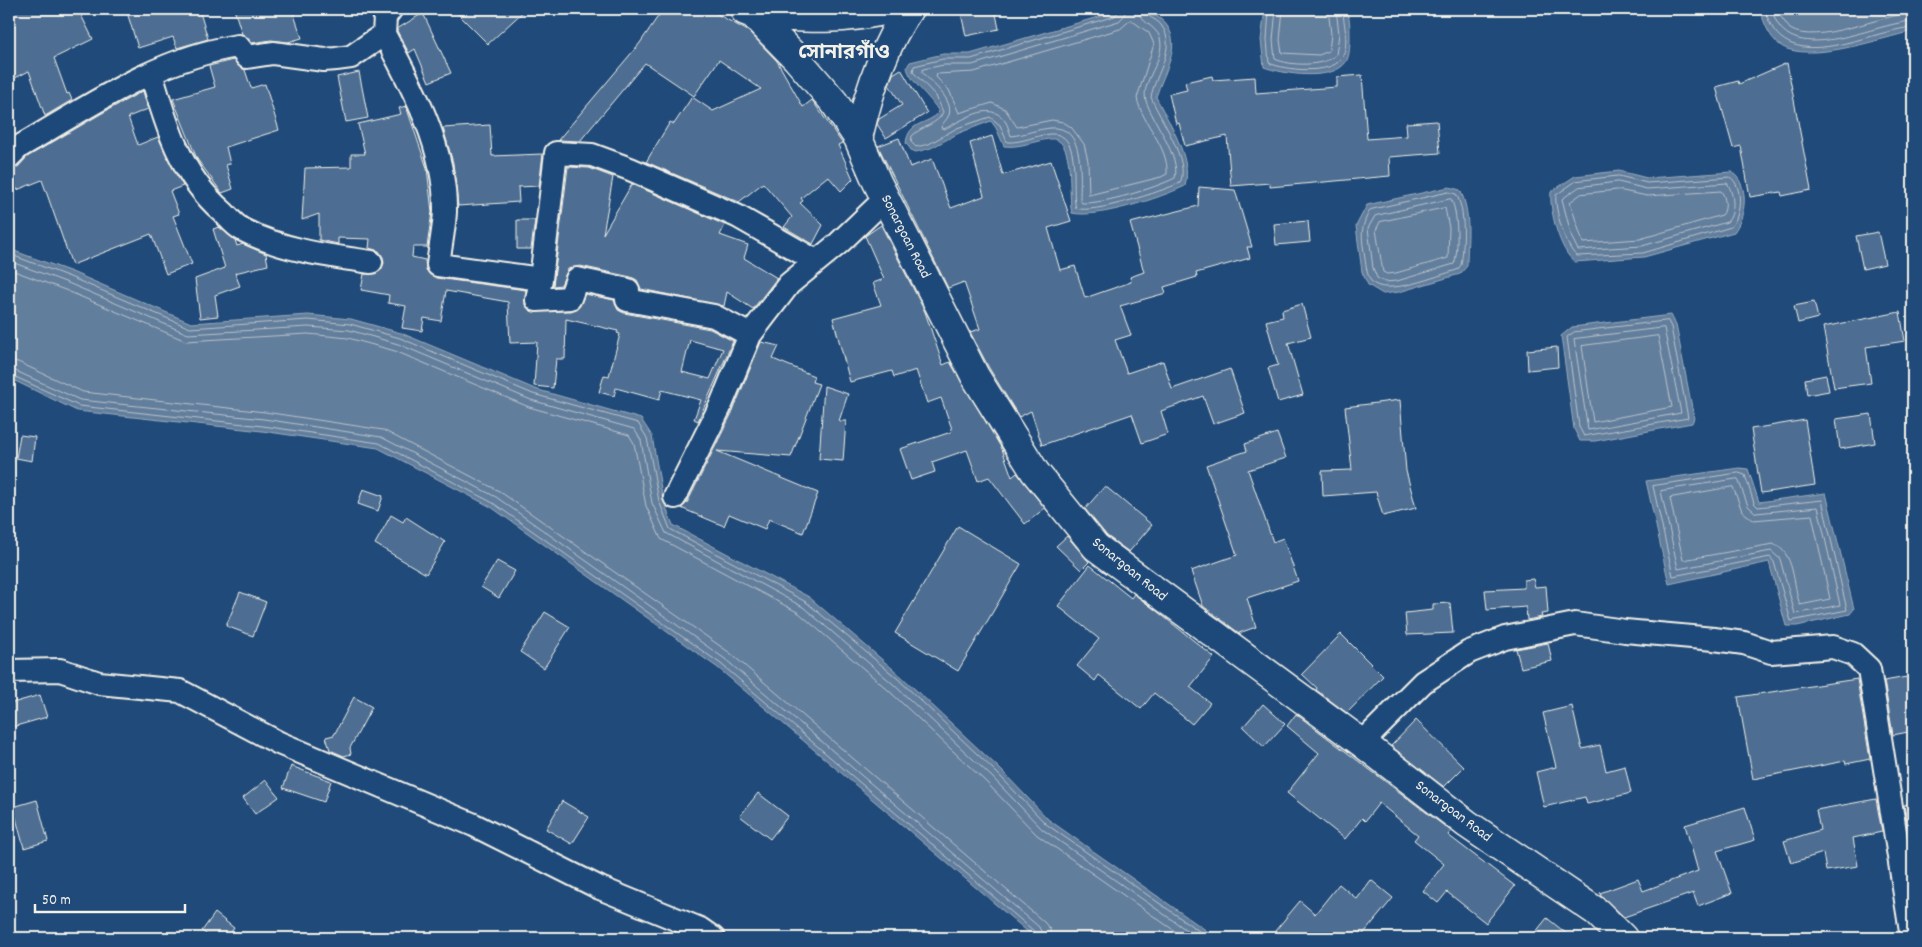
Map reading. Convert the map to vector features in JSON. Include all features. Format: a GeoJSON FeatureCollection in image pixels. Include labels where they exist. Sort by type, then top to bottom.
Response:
{"type":"FeatureCollection","features":[{"type":"Feature","properties":{"kind":"main road","name":"Sonargoan Road"},"geometry":{"type":"LineString","coordinates":[[747,11],[824,19],[862,16],[892,9]]}},
{"type":"Feature","properties":{"kind":"main road"},"geometry":{"type":"LineString","coordinates":[[858,138],[867,101],[899,23],[909,9]]}},
{"type":"Feature","properties":{"kind":"main road","name":"Sonargoan Road"},"geometry":{"type":"LineString","coordinates":[[747,11],[797,59],[834,102],[858,138],[886,199],[980,384],[1035,472],[1096,547],[1362,743],[1467,824],[1597,912],[1624,938]]}},
{"type":"Feature","properties":{"kind":"street"},"geometry":{"type":"LineString","coordinates":[[391,9],[385,17],[384,34],[420,102],[442,181],[445,212],[438,265],[542,280]]}},
{"type":"Feature","properties":{"kind":"street"},"geometry":{"type":"LineString","coordinates":[[9,157],[19,147],[128,82],[220,48],[238,46],[248,57],[273,53],[336,60],[351,57],[384,34]]}},
{"type":"Feature","properties":{"kind":"street"},"geometry":{"type":"LineString","coordinates":[[151,73],[166,126],[188,172],[205,196],[241,229],[269,240],[320,255],[371,262]]}},
{"type":"Feature","properties":{"kind":"street"},"geometry":{"type":"LineString","coordinates":[[750,335],[714,316],[627,300],[628,290],[577,279],[570,298],[537,300],[542,280],[556,153],[592,155],[630,168],[737,216],[816,261]]}},
{"type":"Feature","properties":{"kind":"street"},"geometry":{"type":"LineString","coordinates":[[675,497],[720,407],[750,335],[789,284],[886,199]]}},
{"type":"Feature","properties":{"kind":"street"},"geometry":{"type":"LineString","coordinates":[[1362,743],[1423,682],[1469,652],[1505,638],[1540,630],[1575,624],[1625,631],[1724,640],[1744,643],[1772,652],[1833,647],[1853,654],[1869,669],[1912,938]]}},
{"type":"Feature","properties":{"kind":"street"},"geometry":{"type":"LineString","coordinates":[[9,671],[60,670],[99,683],[180,691],[279,743],[474,825],[600,888],[700,929],[713,938]]}},
{"type":"Feature","properties":{"kind":"water"},"geometry":{"type":"Polygon","coordinates":[[[1126,9],[1148,12],[1156,16],[1164,22],[1172,38],[1173,48],[1170,60],[1156,97],[1183,152],[1187,175],[1185,186],[1145,201],[1112,210],[1097,213],[1072,213],[1067,156],[1064,146],[1058,140],[1049,139],[1021,145],[1004,146],[991,121],[959,133],[931,148],[916,152],[911,150],[906,143],[911,130],[939,112],[912,78],[907,67],[910,62],[943,54],[970,54],[1126,9]]]}},
{"type":"Feature","properties":{"kind":"water"},"geometry":{"type":"Polygon","coordinates":[[[1265,9],[1346,9],[1349,19],[1350,36],[1349,53],[1346,62],[1330,72],[1307,75],[1264,67],[1261,40],[1265,9]]]}},
{"type":"Feature","properties":{"kind":"water"},"geometry":{"type":"Polygon","coordinates":[[[1760,9],[1913,9],[1913,31],[1850,47],[1816,52],[1800,52],[1781,46],[1772,38],[1760,9]]]}},
{"type":"Feature","properties":{"kind":"water"},"geometry":{"type":"Polygon","coordinates":[[[1619,171],[1647,178],[1732,172],[1742,185],[1744,193],[1741,218],[1734,232],[1644,257],[1575,262],[1560,240],[1552,209],[1551,192],[1575,176],[1619,171]]]}},
{"type":"Feature","properties":{"kind":"water"},"geometry":{"type":"Polygon","coordinates":[[[1449,187],[1460,190],[1464,199],[1468,228],[1467,266],[1460,274],[1399,292],[1383,294],[1368,285],[1362,272],[1356,226],[1367,205],[1449,187]]]}},
{"type":"Feature","properties":{"kind":"water"},"geometry":{"type":"Polygon","coordinates":[[[9,249],[72,272],[191,323],[308,315],[351,319],[401,333],[535,389],[641,419],[652,436],[663,500],[673,525],[809,597],[900,675],[1000,769],[1049,820],[1217,938],[1035,938],[718,668],[491,507],[378,448],[262,431],[77,411],[9,378],[9,249]]]}},
{"type":"Feature","properties":{"kind":"water"},"geometry":{"type":"Polygon","coordinates":[[[1671,315],[1676,325],[1694,418],[1692,423],[1595,441],[1580,441],[1574,429],[1561,336],[1572,327],[1671,315]]]}},
{"type":"Feature","properties":{"kind":"water"},"geometry":{"type":"Polygon","coordinates":[[[1739,468],[1748,469],[1759,502],[1826,493],[1854,609],[1850,614],[1797,626],[1786,626],[1769,562],[1669,584],[1646,481],[1739,468]]]}},
{"type":"Feature","properties":{"kind":"building"},"geometry":{"type":"Polygon","coordinates":[[[9,9],[78,9],[93,39],[54,58],[67,94],[69,93],[72,100],[45,116],[29,71],[9,81],[9,9]]]}},
{"type":"Feature","properties":{"kind":"building"},"geometry":{"type":"Polygon","coordinates":[[[126,9],[199,9],[208,39],[177,48],[173,37],[138,48],[126,9]]]}},
{"type":"Feature","properties":{"kind":"building"},"geometry":{"type":"Polygon","coordinates":[[[234,9],[292,9],[302,38],[288,42],[271,40],[252,43],[242,34],[234,9]]]}},
{"type":"Feature","properties":{"kind":"building"},"geometry":{"type":"Polygon","coordinates":[[[453,9],[526,9],[488,44],[453,9]]]}},
{"type":"Feature","properties":{"kind":"building"},"geometry":{"type":"Polygon","coordinates":[[[663,9],[708,9],[748,31],[777,61],[803,107],[812,100],[842,143],[838,145],[853,179],[841,191],[828,176],[801,198],[803,201],[800,203],[823,225],[813,244],[784,227],[792,217],[763,183],[739,202],[646,162],[670,122],[674,124],[692,97],[713,111],[761,89],[719,60],[694,96],[645,63],[580,141],[558,140],[640,43],[663,9]]]}},
{"type":"Feature","properties":{"kind":"building"},"geometry":{"type":"Polygon","coordinates":[[[960,9],[995,9],[999,29],[966,36],[960,9]]]}},
{"type":"Feature","properties":{"kind":"building"},"geometry":{"type":"Polygon","coordinates":[[[423,13],[451,73],[429,82],[415,49],[409,53],[397,31],[397,29],[423,13]]]}},
{"type":"Feature","properties":{"kind":"building"},"geometry":{"type":"Polygon","coordinates":[[[233,60],[245,70],[251,88],[265,84],[279,130],[226,147],[230,164],[226,165],[233,189],[222,193],[197,159],[173,99],[215,87],[209,66],[233,60]]]}},
{"type":"Feature","properties":{"kind":"building"},"geometry":{"type":"Polygon","coordinates":[[[1787,63],[1811,190],[1782,196],[1781,192],[1750,197],[1741,146],[1733,148],[1716,87],[1738,81],[1739,84],[1787,63]]]}},
{"type":"Feature","properties":{"kind":"building"},"geometry":{"type":"Polygon","coordinates":[[[901,69],[927,113],[886,138],[877,124],[879,119],[902,105],[889,85],[893,74],[901,69]]]}},
{"type":"Feature","properties":{"kind":"building"},"geometry":{"type":"Polygon","coordinates":[[[359,72],[368,118],[346,122],[337,77],[359,72]]]}},
{"type":"Feature","properties":{"kind":"building"},"geometry":{"type":"Polygon","coordinates":[[[1362,75],[1367,139],[1407,136],[1406,123],[1437,121],[1440,153],[1389,157],[1390,176],[1270,187],[1270,183],[1231,186],[1227,136],[1185,146],[1179,123],[1176,124],[1169,94],[1187,90],[1185,82],[1212,76],[1213,80],[1255,77],[1256,93],[1337,87],[1337,77],[1362,75]]]}},
{"type":"Feature","properties":{"kind":"building"},"geometry":{"type":"Polygon","coordinates":[[[143,91],[148,109],[128,117],[138,145],[158,137],[183,186],[170,191],[179,214],[173,216],[192,264],[166,274],[151,234],[72,265],[42,180],[17,190],[9,170],[18,167],[27,157],[143,91]]]}},
{"type":"Feature","properties":{"kind":"building"},"geometry":{"type":"Polygon","coordinates":[[[406,106],[427,168],[432,212],[427,247],[413,247],[412,257],[425,260],[426,270],[436,278],[526,290],[525,305],[531,311],[571,311],[578,308],[585,294],[614,300],[618,310],[624,313],[710,329],[733,341],[698,421],[694,419],[701,400],[662,390],[659,400],[616,388],[614,396],[599,392],[604,375],[609,376],[620,334],[617,333],[618,331],[566,319],[565,359],[556,359],[553,388],[534,386],[537,342],[510,343],[508,302],[446,291],[441,321],[424,318],[422,331],[402,328],[406,306],[388,303],[389,295],[361,290],[364,274],[375,274],[381,270],[384,263],[383,257],[379,251],[369,248],[370,239],[338,238],[338,244],[319,240],[319,214],[302,220],[305,168],[351,167],[351,154],[365,154],[358,124],[401,114],[399,108],[406,106]],[[690,340],[682,372],[710,379],[723,349],[690,340]]]}},
{"type":"Feature","properties":{"kind":"building"},"geometry":{"type":"Polygon","coordinates":[[[490,125],[492,156],[543,154],[539,186],[518,187],[519,202],[458,206],[453,163],[443,128],[490,125]]]}},
{"type":"Feature","properties":{"kind":"building"},"geometry":{"type":"Polygon","coordinates":[[[992,136],[1003,175],[1051,161],[1071,221],[1048,228],[1060,270],[1075,266],[1085,298],[1131,282],[1130,277],[1144,272],[1130,223],[1198,206],[1199,187],[1235,190],[1252,247],[1247,247],[1250,258],[1196,273],[1197,277],[1164,287],[1166,293],[1120,306],[1131,335],[1115,340],[1127,373],[1163,361],[1172,389],[1230,369],[1245,413],[1213,424],[1203,396],[1161,411],[1168,434],[1142,443],[1132,414],[1042,445],[1031,411],[1019,417],[989,368],[970,332],[980,329],[964,282],[948,288],[878,146],[899,138],[910,167],[932,159],[951,208],[984,196],[970,143],[992,136]]]}},
{"type":"Feature","properties":{"kind":"building"},"geometry":{"type":"Polygon","coordinates":[[[568,167],[589,168],[613,177],[603,234],[632,184],[725,225],[720,235],[748,245],[744,258],[777,278],[753,309],[727,292],[724,306],[641,289],[637,280],[631,277],[580,266],[568,269],[561,285],[553,286],[568,167]]]}},
{"type":"Feature","properties":{"kind":"building"},"geometry":{"type":"Polygon","coordinates":[[[517,220],[535,220],[531,249],[517,249],[517,220]]]}},
{"type":"Feature","properties":{"kind":"building"},"geometry":{"type":"Polygon","coordinates":[[[1308,221],[1310,242],[1276,245],[1274,224],[1308,221]]]}},
{"type":"Feature","properties":{"kind":"building"},"geometry":{"type":"Polygon","coordinates":[[[881,225],[925,312],[943,365],[950,362],[1002,449],[1012,477],[1017,473],[1045,508],[1025,524],[989,477],[978,481],[967,450],[932,462],[935,472],[911,480],[900,449],[951,432],[952,429],[941,398],[927,403],[916,370],[894,377],[892,371],[850,382],[833,318],[881,305],[873,283],[884,279],[865,236],[881,225]]]}},
{"type":"Feature","properties":{"kind":"building"},"geometry":{"type":"Polygon","coordinates":[[[219,227],[235,240],[237,246],[243,244],[266,254],[268,265],[235,273],[240,286],[215,295],[218,316],[200,318],[195,279],[225,268],[213,229],[219,227]]]}},
{"type":"Feature","properties":{"kind":"building"},"geometry":{"type":"Polygon","coordinates":[[[1878,232],[1885,264],[1863,269],[1856,236],[1878,232]]]}},
{"type":"Feature","properties":{"kind":"building"},"geometry":{"type":"Polygon","coordinates":[[[1814,302],[1818,318],[1798,323],[1794,306],[1814,302]]]}},
{"type":"Feature","properties":{"kind":"building"},"geometry":{"type":"Polygon","coordinates":[[[1302,304],[1311,337],[1288,343],[1303,395],[1278,402],[1268,368],[1278,365],[1266,321],[1283,317],[1282,310],[1302,304]]]}},
{"type":"Feature","properties":{"kind":"building"},"geometry":{"type":"Polygon","coordinates":[[[1900,312],[1905,341],[1866,347],[1871,383],[1834,388],[1823,327],[1900,312]]]}},
{"type":"Feature","properties":{"kind":"building"},"geometry":{"type":"Polygon","coordinates":[[[761,342],[779,346],[773,359],[814,376],[812,382],[819,384],[791,457],[717,451],[818,493],[803,533],[769,519],[765,529],[729,514],[724,526],[681,508],[687,503],[732,413],[761,342]]]}},
{"type":"Feature","properties":{"kind":"building"},"geometry":{"type":"Polygon","coordinates":[[[1557,347],[1558,367],[1528,370],[1527,350],[1557,347]]]}},
{"type":"Feature","properties":{"kind":"building"},"geometry":{"type":"Polygon","coordinates":[[[1826,375],[1829,391],[1807,395],[1805,379],[1826,375]]]}},
{"type":"Feature","properties":{"kind":"building"},"geometry":{"type":"Polygon","coordinates":[[[824,386],[848,394],[839,421],[846,421],[843,461],[819,459],[824,386]]]}},
{"type":"Feature","properties":{"kind":"building"},"geometry":{"type":"Polygon","coordinates":[[[1400,400],[1406,471],[1416,508],[1383,516],[1376,492],[1323,496],[1322,471],[1352,470],[1345,407],[1400,400]]]}},
{"type":"Feature","properties":{"kind":"building"},"geometry":{"type":"Polygon","coordinates":[[[1871,414],[1875,443],[1840,449],[1836,419],[1871,414]]]}},
{"type":"Feature","properties":{"kind":"building"},"geometry":{"type":"Polygon","coordinates":[[[1805,420],[1815,485],[1761,493],[1751,429],[1805,420]]]}},
{"type":"Feature","properties":{"kind":"building"},"geometry":{"type":"Polygon","coordinates":[[[1277,433],[1286,458],[1248,470],[1273,542],[1283,538],[1298,581],[1247,598],[1256,627],[1239,633],[1203,606],[1191,571],[1237,555],[1206,465],[1247,451],[1245,444],[1277,433]]]}},
{"type":"Feature","properties":{"kind":"building"},"geometry":{"type":"Polygon","coordinates":[[[20,435],[35,437],[32,461],[16,458],[20,435]]]}},
{"type":"Feature","properties":{"kind":"building"},"geometry":{"type":"Polygon","coordinates":[[[1105,486],[1152,525],[1129,552],[1107,536],[1085,509],[1105,486]]]}},
{"type":"Feature","properties":{"kind":"building"},"geometry":{"type":"Polygon","coordinates":[[[363,489],[383,496],[378,511],[358,504],[363,489]]]}},
{"type":"Feature","properties":{"kind":"building"},"geometry":{"type":"Polygon","coordinates":[[[391,515],[403,522],[406,517],[445,542],[426,574],[375,544],[391,515]]]}},
{"type":"Feature","properties":{"kind":"building"},"geometry":{"type":"Polygon","coordinates":[[[958,526],[1021,564],[958,671],[895,633],[958,526]]]}},
{"type":"Feature","properties":{"kind":"building"},"geometry":{"type":"Polygon","coordinates":[[[1067,536],[1089,562],[1081,570],[1056,546],[1067,536]]]}},
{"type":"Feature","properties":{"kind":"building"},"geometry":{"type":"Polygon","coordinates":[[[497,561],[515,571],[499,598],[481,587],[497,561]]]}},
{"type":"Feature","properties":{"kind":"building"},"geometry":{"type":"Polygon","coordinates":[[[1090,565],[1131,598],[1134,594],[1214,657],[1190,687],[1210,703],[1192,724],[1154,693],[1141,709],[1099,675],[1095,681],[1077,666],[1099,639],[1058,606],[1090,565]]]}},
{"type":"Feature","properties":{"kind":"building"},"geometry":{"type":"Polygon","coordinates":[[[1533,579],[1535,587],[1546,586],[1548,613],[1541,614],[1542,617],[1527,620],[1526,607],[1487,610],[1485,590],[1524,588],[1524,580],[1533,579]]]}},
{"type":"Feature","properties":{"kind":"building"},"geometry":{"type":"Polygon","coordinates":[[[240,592],[266,602],[253,636],[226,626],[240,592]]]}},
{"type":"Feature","properties":{"kind":"building"},"geometry":{"type":"Polygon","coordinates":[[[1450,603],[1453,633],[1407,635],[1405,613],[1433,610],[1433,604],[1450,603]]]}},
{"type":"Feature","properties":{"kind":"building"},"geometry":{"type":"Polygon","coordinates":[[[545,612],[570,627],[544,668],[520,652],[545,612]]]}},
{"type":"Feature","properties":{"kind":"building"},"geometry":{"type":"Polygon","coordinates":[[[1341,634],[1383,676],[1347,713],[1316,690],[1317,688],[1302,674],[1341,634]]]}},
{"type":"Feature","properties":{"kind":"building"},"geometry":{"type":"Polygon","coordinates":[[[1548,643],[1552,661],[1521,668],[1516,649],[1548,643]]]}},
{"type":"Feature","properties":{"kind":"building"},"geometry":{"type":"Polygon","coordinates":[[[1907,677],[1913,713],[1913,731],[1893,735],[1884,681],[1907,677]]]}},
{"type":"Feature","properties":{"kind":"building"},"geometry":{"type":"Polygon","coordinates":[[[1857,679],[1870,759],[1846,764],[1845,761],[1753,779],[1738,697],[1857,679]]]}},
{"type":"Feature","properties":{"kind":"building"},"geometry":{"type":"Polygon","coordinates":[[[40,695],[47,717],[9,728],[9,704],[40,695]]]}},
{"type":"Feature","properties":{"kind":"building"},"geometry":{"type":"Polygon","coordinates":[[[354,697],[372,707],[350,748],[351,754],[344,756],[330,750],[326,737],[334,735],[354,697]]]}},
{"type":"Feature","properties":{"kind":"building"},"geometry":{"type":"Polygon","coordinates":[[[1263,704],[1285,724],[1264,747],[1243,727],[1263,704]]]}},
{"type":"Feature","properties":{"kind":"building"},"geometry":{"type":"Polygon","coordinates":[[[1572,706],[1582,749],[1600,745],[1606,771],[1625,766],[1631,793],[1587,804],[1585,797],[1544,807],[1536,772],[1556,767],[1543,713],[1572,706]]]}},
{"type":"Feature","properties":{"kind":"building"},"geometry":{"type":"Polygon","coordinates":[[[1296,714],[1451,831],[1448,835],[1515,886],[1486,923],[1447,892],[1438,903],[1423,891],[1444,864],[1414,840],[1418,835],[1379,803],[1365,821],[1362,818],[1345,839],[1287,793],[1319,753],[1287,726],[1296,714]]]}},
{"type":"Feature","properties":{"kind":"building"},"geometry":{"type":"Polygon","coordinates":[[[1416,720],[1464,767],[1444,787],[1391,746],[1416,720]]]}},
{"type":"Feature","properties":{"kind":"building"},"geometry":{"type":"Polygon","coordinates":[[[291,766],[331,781],[324,802],[283,788],[291,766]]]}},
{"type":"Feature","properties":{"kind":"building"},"geometry":{"type":"Polygon","coordinates":[[[266,780],[279,797],[255,814],[243,798],[266,780]]]}},
{"type":"Feature","properties":{"kind":"building"},"geometry":{"type":"Polygon","coordinates":[[[758,793],[788,816],[770,839],[740,816],[758,793]]]}},
{"type":"Feature","properties":{"kind":"building"},"geometry":{"type":"Polygon","coordinates":[[[1876,799],[1882,832],[1853,838],[1858,866],[1826,871],[1823,853],[1791,863],[1784,841],[1820,830],[1816,810],[1876,799]]]}},
{"type":"Feature","properties":{"kind":"building"},"geometry":{"type":"Polygon","coordinates":[[[37,800],[48,841],[24,848],[13,807],[37,800]]]}},
{"type":"Feature","properties":{"kind":"building"},"geometry":{"type":"Polygon","coordinates":[[[562,801],[589,817],[572,844],[546,829],[562,801]]]}},
{"type":"Feature","properties":{"kind":"building"},"geometry":{"type":"Polygon","coordinates":[[[1913,803],[1913,826],[1908,827],[1904,805],[1913,803]]]}},
{"type":"Feature","properties":{"kind":"building"},"geometry":{"type":"Polygon","coordinates":[[[1745,807],[1755,840],[1717,851],[1732,893],[1698,906],[1693,893],[1624,917],[1601,896],[1600,893],[1638,879],[1643,891],[1698,871],[1685,825],[1745,807]]]}},
{"type":"Feature","properties":{"kind":"building"},"geometry":{"type":"Polygon","coordinates":[[[1371,880],[1393,898],[1360,938],[1284,938],[1275,931],[1300,901],[1315,914],[1339,884],[1357,899],[1371,880]]]}},
{"type":"Feature","properties":{"kind":"building"},"geometry":{"type":"Polygon","coordinates":[[[215,913],[234,928],[227,938],[211,938],[202,931],[215,913]]]}},
{"type":"Feature","properties":{"kind":"building"},"geometry":{"type":"Polygon","coordinates":[[[1547,918],[1572,938],[1531,938],[1547,918]]]}},
{"type":"Feature","properties":{"kind":"district","name":"সোনারগাঁও"},"geometry":{"type":"Point","coordinates":[844,54]}}]}
